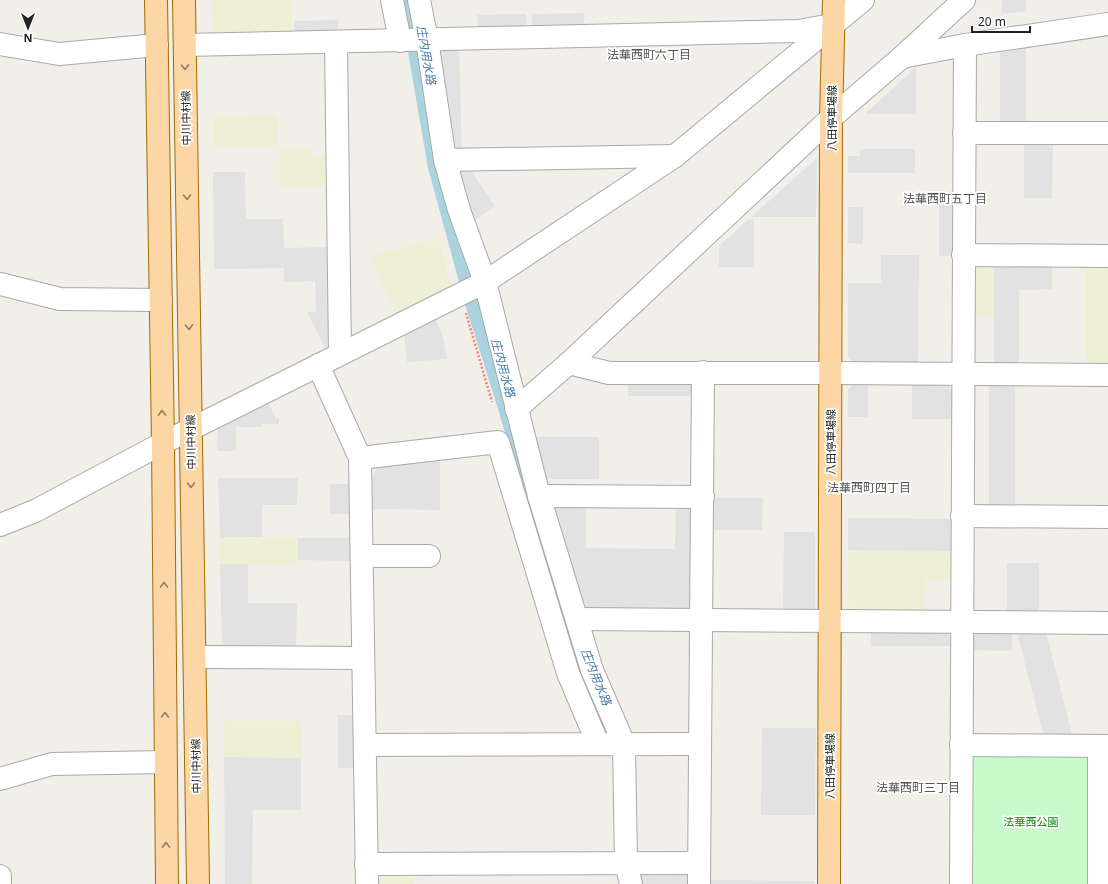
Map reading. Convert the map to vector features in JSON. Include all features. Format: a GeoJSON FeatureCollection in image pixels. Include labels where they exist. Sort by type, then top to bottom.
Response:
{"type":"FeatureCollection","features":[{"type":"Feature","properties":{"kind":"main road"},"geometry":{"type":"LineString","coordinates":[[156,0],[163,443],[167,884]]}},
{"type":"Feature","properties":{"kind":"main road","name":"中川中村線"},"geometry":{"type":"LineString","coordinates":[[184,0],[198,884]]}},
{"type":"Feature","properties":{"kind":"main road","name":"八田停車場線"},"geometry":{"type":"LineString","coordinates":[[829,884],[832,118],[834,0]]}},
{"type":"Feature","properties":{"kind":"street"},"geometry":{"type":"LineString","coordinates":[[392,0],[412,40],[446,160],[459,210],[469,289],[516,409],[539,496],[592,670],[624,744],[629,874]]}},
{"type":"Feature","properties":{"kind":"street"},"geometry":{"type":"LineString","coordinates":[[412,40],[419,0]]}},
{"type":"Feature","properties":{"kind":"street"},"geometry":{"type":"LineString","coordinates":[[0,525],[35,511],[190,429],[469,289],[675,156],[863,0]]}},
{"type":"Feature","properties":{"kind":"street"},"geometry":{"type":"LineString","coordinates":[[516,409],[569,364],[832,118],[964,0]]}},
{"type":"Feature","properties":{"kind":"street"},"geometry":{"type":"LineString","coordinates":[[185,45],[800,31],[833,24]]}},
{"type":"Feature","properties":{"kind":"street"},"geometry":{"type":"LineString","coordinates":[[902,57],[965,45],[1108,24]]}},
{"type":"Feature","properties":{"kind":"street"},"geometry":{"type":"LineString","coordinates":[[336,42],[340,354]]}},
{"type":"Feature","properties":{"kind":"street"},"geometry":{"type":"LineString","coordinates":[[0,44],[59,54],[157,45]]}},
{"type":"Feature","properties":{"kind":"street"},"geometry":{"type":"LineString","coordinates":[[961,884],[961,622],[965,45]]}},
{"type":"Feature","properties":{"kind":"street"},"geometry":{"type":"LineString","coordinates":[[964,132],[1108,132]]}},
{"type":"Feature","properties":{"kind":"street"},"geometry":{"type":"LineString","coordinates":[[446,160],[675,156]]}},
{"type":"Feature","properties":{"kind":"street"},"geometry":{"type":"LineString","coordinates":[[964,255],[1108,256]]}},
{"type":"Feature","properties":{"kind":"street"},"geometry":{"type":"LineString","coordinates":[[0,284],[60,299],[161,300]]}},
{"type":"Feature","properties":{"kind":"street"},"geometry":{"type":"LineString","coordinates":[[569,364],[610,373],[703,372],[1108,375]]}},
{"type":"Feature","properties":{"kind":"street"},"geometry":{"type":"LineString","coordinates":[[318,365],[360,458],[367,874],[699,874],[703,372]]}},
{"type":"Feature","properties":{"kind":"street"},"geometry":{"type":"LineString","coordinates":[[360,458],[498,442],[568,673],[598,744]]}},
{"type":"Feature","properties":{"kind":"street"},"geometry":{"type":"LineString","coordinates":[[539,496],[703,497]]}},
{"type":"Feature","properties":{"kind":"street"},"geometry":{"type":"LineString","coordinates":[[962,516],[1108,517]]}},
{"type":"Feature","properties":{"kind":"street"},"geometry":{"type":"LineString","coordinates":[[362,556],[429,556]]}},
{"type":"Feature","properties":{"kind":"street"},"geometry":{"type":"LineString","coordinates":[[577,619],[1108,623]]}},
{"type":"Feature","properties":{"kind":"street"},"geometry":{"type":"LineString","coordinates":[[195,657],[363,658]]}},
{"type":"Feature","properties":{"kind":"street"},"geometry":{"type":"LineString","coordinates":[[365,744],[700,744]]}},
{"type":"Feature","properties":{"kind":"street"},"geometry":{"type":"LineString","coordinates":[[961,746],[1104,746],[1102,871]]}},
{"type":"Feature","properties":{"kind":"street"},"geometry":{"type":"LineString","coordinates":[[0,779],[52,764],[165,762]]}},
{"type":"Feature","properties":{"kind":"street"},"geometry":{"type":"LineString","coordinates":[[0,876],[0,882]]}},
{"type":"Feature","properties":{"kind":"path"},"geometry":{"type":"LineString","coordinates":[[469,289],[464,306],[494,409]]}},
{"type":"Feature","properties":{"kind":"green space"},"geometry":{"type":"Polygon","coordinates":[[[212,0],[291,0],[292,33],[213,35],[212,0]]]}},
{"type":"Feature","properties":{"kind":"green space"},"geometry":{"type":"Polygon","coordinates":[[[277,116],[277,146],[214,147],[213,117],[277,116]]]}},
{"type":"Feature","properties":{"kind":"green space"},"geometry":{"type":"Polygon","coordinates":[[[280,149],[313,149],[313,158],[325,157],[325,186],[280,186],[280,149]]]}},
{"type":"Feature","properties":{"kind":"green space"},"geometry":{"type":"Polygon","coordinates":[[[438,238],[452,288],[397,316],[370,257],[438,238]]]}},
{"type":"Feature","properties":{"kind":"green space"},"geometry":{"type":"Polygon","coordinates":[[[983,260],[994,260],[994,316],[974,316],[974,268],[983,260]]]}},
{"type":"Feature","properties":{"kind":"green space"},"geometry":{"type":"Polygon","coordinates":[[[1086,262],[1108,262],[1108,364],[1085,364],[1086,262]]]}},
{"type":"Feature","properties":{"kind":"green space"},"geometry":{"type":"Polygon","coordinates":[[[220,537],[298,538],[297,564],[220,564],[220,537]]]}},
{"type":"Feature","properties":{"kind":"green space"},"geometry":{"type":"Polygon","coordinates":[[[848,550],[954,551],[954,580],[925,580],[924,612],[852,612],[848,605],[848,550]]]}},
{"type":"Feature","properties":{"kind":"green space"},"geometry":{"type":"Polygon","coordinates":[[[224,720],[301,721],[301,758],[224,757],[224,720]]]}},
{"type":"Feature","properties":{"kind":"green space","name":"法華西公園"},"geometry":{"type":"Polygon","coordinates":[[[978,753],[1086,753],[1092,759],[1091,884],[970,884],[971,760],[978,753]]]}},
{"type":"Feature","properties":{"kind":"green space"},"geometry":{"type":"Polygon","coordinates":[[[382,874],[414,874],[414,884],[379,884],[379,879],[382,874]]]}},
{"type":"Feature","properties":{"kind":"shaded area"},"geometry":{"type":"Polygon","coordinates":[[[1002,0],[1026,0],[1026,11],[1002,14],[1002,0]]]}},
{"type":"Feature","properties":{"kind":"shaded area"},"geometry":{"type":"Polygon","coordinates":[[[584,13],[584,28],[532,29],[532,14],[584,13]]]}},
{"type":"Feature","properties":{"kind":"shaded area"},"geometry":{"type":"Polygon","coordinates":[[[526,14],[527,30],[478,31],[477,15],[526,14]]]}},
{"type":"Feature","properties":{"kind":"shaded area"},"geometry":{"type":"Polygon","coordinates":[[[338,20],[338,34],[294,34],[294,21],[338,20]]]}},
{"type":"Feature","properties":{"kind":"shaded area"},"geometry":{"type":"Polygon","coordinates":[[[1026,42],[1026,125],[1000,125],[1000,44],[1026,42]]]}},
{"type":"Feature","properties":{"kind":"shaded area"},"geometry":{"type":"Polygon","coordinates":[[[440,48],[459,48],[462,152],[458,152],[452,147],[436,54],[440,48]]]}},
{"type":"Feature","properties":{"kind":"shaded area"},"geometry":{"type":"Polygon","coordinates":[[[916,67],[916,114],[865,114],[916,67]]]}},
{"type":"Feature","properties":{"kind":"shaded area"},"geometry":{"type":"Polygon","coordinates":[[[1024,141],[1053,141],[1052,198],[1024,198],[1024,141]]]}},
{"type":"Feature","properties":{"kind":"shaded area"},"geometry":{"type":"Polygon","coordinates":[[[860,149],[915,149],[915,173],[848,173],[848,156],[860,156],[860,149]]]}},
{"type":"Feature","properties":{"kind":"shaded area"},"geometry":{"type":"Polygon","coordinates":[[[817,158],[816,217],[751,217],[817,158]]]}},
{"type":"Feature","properties":{"kind":"shaded area"},"geometry":{"type":"Polygon","coordinates":[[[460,166],[468,166],[495,206],[472,222],[455,174],[460,166]]]}},
{"type":"Feature","properties":{"kind":"shaded area"},"geometry":{"type":"Polygon","coordinates":[[[213,172],[245,172],[246,219],[283,219],[284,248],[332,247],[333,343],[326,350],[307,312],[316,312],[315,281],[284,282],[284,268],[214,269],[213,172]]]}},
{"type":"Feature","properties":{"kind":"shaded area"},"geometry":{"type":"Polygon","coordinates":[[[939,197],[957,197],[956,256],[939,256],[939,197]]]}},
{"type":"Feature","properties":{"kind":"shaded area"},"geometry":{"type":"Polygon","coordinates":[[[848,207],[863,207],[863,244],[848,243],[848,207]]]}},
{"type":"Feature","properties":{"kind":"shaded area"},"geometry":{"type":"Polygon","coordinates":[[[749,219],[754,219],[754,267],[719,267],[719,246],[749,219]]]}},
{"type":"Feature","properties":{"kind":"shaded area"},"geometry":{"type":"Polygon","coordinates":[[[881,255],[919,255],[918,364],[854,363],[848,357],[848,283],[881,283],[881,255]]]}},
{"type":"Feature","properties":{"kind":"shaded area"},"geometry":{"type":"Polygon","coordinates":[[[994,260],[1052,260],[1052,289],[1019,290],[1019,363],[994,363],[994,260]]]}},
{"type":"Feature","properties":{"kind":"shaded area"},"geometry":{"type":"Polygon","coordinates":[[[434,316],[443,336],[447,359],[407,362],[404,332],[434,316]]]}},
{"type":"Feature","properties":{"kind":"shaded area"},"geometry":{"type":"Polygon","coordinates":[[[628,379],[691,384],[691,396],[628,396],[628,379]]]}},
{"type":"Feature","properties":{"kind":"shaded area"},"geometry":{"type":"Polygon","coordinates":[[[854,382],[868,382],[868,417],[848,417],[848,390],[854,382]]]}},
{"type":"Feature","properties":{"kind":"shaded area"},"geometry":{"type":"Polygon","coordinates":[[[989,382],[1015,383],[1015,509],[989,509],[989,382]]]}},
{"type":"Feature","properties":{"kind":"shaded area"},"geometry":{"type":"Polygon","coordinates":[[[912,383],[946,383],[954,392],[954,419],[912,419],[912,383]]]}},
{"type":"Feature","properties":{"kind":"shaded area"},"geometry":{"type":"Polygon","coordinates":[[[267,401],[276,418],[279,418],[279,424],[261,424],[261,427],[236,427],[236,451],[217,451],[218,425],[267,401]]]}},
{"type":"Feature","properties":{"kind":"shaded area"},"geometry":{"type":"Polygon","coordinates":[[[527,437],[599,437],[599,479],[540,479],[527,437]]]}},
{"type":"Feature","properties":{"kind":"shaded area"},"geometry":{"type":"Polygon","coordinates":[[[440,458],[440,510],[372,509],[373,476],[378,465],[440,458]]]}},
{"type":"Feature","properties":{"kind":"shaded area"},"geometry":{"type":"Polygon","coordinates":[[[218,478],[298,478],[297,505],[262,505],[262,537],[220,537],[218,478]]]}},
{"type":"Feature","properties":{"kind":"shaded area"},"geometry":{"type":"Polygon","coordinates":[[[330,484],[350,484],[350,514],[330,514],[330,484]]]}},
{"type":"Feature","properties":{"kind":"shaded area"},"geometry":{"type":"Polygon","coordinates":[[[710,498],[763,498],[762,530],[709,530],[710,498]]]}},
{"type":"Feature","properties":{"kind":"shaded area"},"geometry":{"type":"Polygon","coordinates":[[[547,502],[586,502],[586,548],[675,549],[676,504],[685,504],[690,508],[690,605],[685,610],[582,610],[547,502]]]}},
{"type":"Feature","properties":{"kind":"shaded area"},"geometry":{"type":"Polygon","coordinates":[[[848,518],[954,519],[954,551],[848,550],[848,518]]]}},
{"type":"Feature","properties":{"kind":"shaded area"},"geometry":{"type":"Polygon","coordinates":[[[784,532],[815,532],[815,611],[783,611],[784,532]]]}},
{"type":"Feature","properties":{"kind":"shaded area"},"geometry":{"type":"Polygon","coordinates":[[[298,538],[350,538],[350,561],[298,560],[298,538]]]}},
{"type":"Feature","properties":{"kind":"shaded area"},"geometry":{"type":"Polygon","coordinates":[[[1007,563],[1039,563],[1039,613],[1007,613],[1007,563]]]}},
{"type":"Feature","properties":{"kind":"shaded area"},"geometry":{"type":"Polygon","coordinates":[[[220,564],[248,564],[248,603],[297,603],[296,646],[222,646],[220,564]]]}},
{"type":"Feature","properties":{"kind":"shaded area"},"geometry":{"type":"Polygon","coordinates":[[[871,631],[946,631],[952,639],[952,646],[871,646],[871,631]]]}},
{"type":"Feature","properties":{"kind":"shaded area"},"geometry":{"type":"Polygon","coordinates":[[[978,631],[1012,631],[1012,651],[972,650],[973,636],[978,631]]]}},
{"type":"Feature","properties":{"kind":"shaded area"},"geometry":{"type":"Polygon","coordinates":[[[1017,632],[1046,632],[1073,738],[1044,738],[1017,632]]]}},
{"type":"Feature","properties":{"kind":"shaded area"},"geometry":{"type":"Polygon","coordinates":[[[338,715],[353,715],[353,768],[338,768],[338,715]]]}},
{"type":"Feature","properties":{"kind":"shaded area"},"geometry":{"type":"Polygon","coordinates":[[[762,728],[816,728],[815,815],[761,815],[762,728]]]}},
{"type":"Feature","properties":{"kind":"shaded area"},"geometry":{"type":"Polygon","coordinates":[[[224,757],[301,758],[301,810],[253,810],[252,884],[225,884],[224,757]]]}},
{"type":"Feature","properties":{"kind":"shaded area"},"geometry":{"type":"Polygon","coordinates":[[[633,870],[684,871],[690,876],[689,884],[637,884],[633,870]]]}},
{"type":"Feature","properties":{"kind":"shaded area"},"geometry":{"type":"Polygon","coordinates":[[[708,880],[814,881],[814,884],[708,884],[708,880]]]}},
{"type":"Feature","properties":{"kind":"water","name":"庄内用水路"},"geometry":{"type":"Polygon","coordinates":[[[399,0],[409,0],[473,279],[614,734],[603,734],[576,675],[498,409],[465,304],[428,168],[399,0]]]}},
{"type":"Feature","properties":{"kind":"district","name":"法華西町六丁目"},"geometry":{"type":"Point","coordinates":[649,55]}},
{"type":"Feature","properties":{"kind":"district","name":"法華西町五丁目"},"geometry":{"type":"Point","coordinates":[945,199]}},
{"type":"Feature","properties":{"kind":"district","name":"法華西町四丁目"},"geometry":{"type":"Point","coordinates":[869,488]}},
{"type":"Feature","properties":{"kind":"district","name":"法華西町三丁目"},"geometry":{"type":"Point","coordinates":[918,788]}}]}
